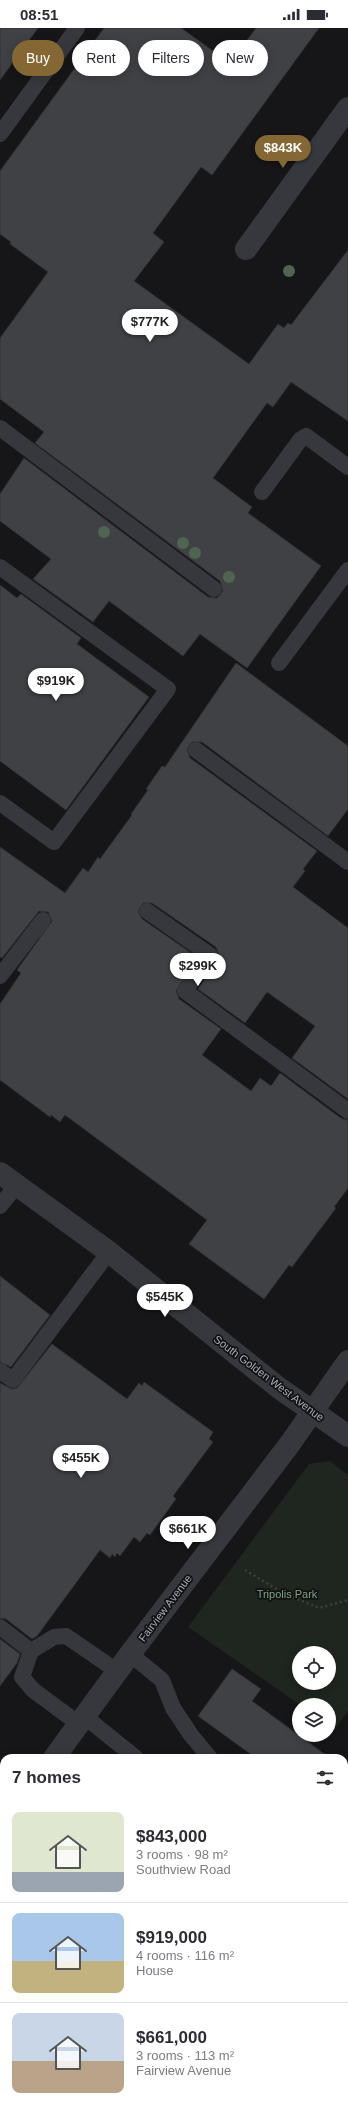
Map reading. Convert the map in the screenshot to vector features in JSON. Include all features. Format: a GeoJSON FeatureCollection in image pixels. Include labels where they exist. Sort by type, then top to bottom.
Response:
{"type":"FeatureCollection","features":[{"type":"Feature","properties":{"kind":"street"},"geometry":{"type":"LineString","coordinates":[[246,249],[348,108]]}},
{"type":"Feature","properties":{"kind":"street","name":"South Golden West Avenue"},"geometry":{"type":"LineString","coordinates":[[8,1179],[109,1252],[279,1388],[348,1436]]}},
{"type":"Feature","properties":{"kind":"street","name":"Fairview Avenue"},"geometry":{"type":"LineString","coordinates":[[57,1754],[289,1445],[348,1361]]}},
{"type":"Feature","properties":{"kind":"lane"},"geometry":{"type":"LineString","coordinates":[[0,134],[77,28]]}},
{"type":"Feature","properties":{"kind":"lane"},"geometry":{"type":"LineString","coordinates":[[0,428],[214,589]]}},
{"type":"Feature","properties":{"kind":"lane"},"geometry":{"type":"LineString","coordinates":[[262,492],[300,440],[306,436],[348,467]]}},
{"type":"Feature","properties":{"kind":"lane"},"geometry":{"type":"LineString","coordinates":[[0,567],[168,689],[54,842],[0,803]]}},
{"type":"Feature","properties":{"kind":"lane"},"geometry":{"type":"LineString","coordinates":[[279,663],[348,570]]}},
{"type":"Feature","properties":{"kind":"lane"},"geometry":{"type":"LineString","coordinates":[[196,750],[348,862]]}},
{"type":"Feature","properties":{"kind":"lane"},"geometry":{"type":"LineString","coordinates":[[147,911],[210,955],[185,991],[348,1111]]}},
{"type":"Feature","properties":{"kind":"lane"},"geometry":{"type":"LineString","coordinates":[[0,976],[43,920]]}},
{"type":"Feature","properties":{"kind":"lane"},"geometry":{"type":"LineString","coordinates":[[0,1206],[8,1179]]}},
{"type":"Feature","properties":{"kind":"lane"},"geometry":{"type":"LineString","coordinates":[[0,1371],[13,1380],[109,1252]]}},
{"type":"Feature","properties":{"kind":"lane"},"geometry":{"type":"LineString","coordinates":[[0,1627],[31,1651]]}},
{"type":"Feature","properties":{"kind":"lane"},"geometry":{"type":"LineString","coordinates":[[130,1754],[82,1720],[33,1690],[22,1677],[31,1651],[54,1637],[66,1636],[162,1680],[176,1712],[191,1735],[207,1754]]}},
{"type":"Feature","properties":{"kind":"path"},"geometry":{"type":"LineString","coordinates":[[246,1570],[284,1593],[319,1608],[348,1600]]}},
{"type":"Feature","properties":{"kind":"green space","name":"Tripolis Park"},"geometry":{"type":"Polygon","coordinates":[[[330,1461],[348,1475],[348,1711],[336,1728],[336,1698],[292,1698],[292,1699],[188,1627],[309,1464],[330,1461]]]}},
{"type":"Feature","properties":{"kind":"building"},"geometry":{"type":"Polygon","coordinates":[[[0,28],[38,28],[29,40],[12,40],[12,64],[0,80],[0,28]]]}},
{"type":"Feature","properties":{"kind":"building"},"geometry":{"type":"Polygon","coordinates":[[[104,28],[181,28],[198,40],[138,40],[138,76],[204,76],[204,44],[212,50],[212,76],[268,76],[268,40],[247,40],[256,28],[319,28],[212,175],[201,167],[153,233],[164,242],[134,281],[249,364],[278,324],[284,328],[288,323],[291,325],[348,250],[348,421],[291,382],[273,407],[267,403],[213,478],[252,507],[248,513],[321,566],[247,668],[200,634],[183,656],[109,601],[93,622],[33,579],[51,559],[0,521],[0,494],[24,458],[208,597],[217,598],[223,591],[220,581],[35,443],[44,432],[0,399],[0,338],[48,272],[10,244],[11,242],[0,234],[0,171],[72,72],[72,76],[130,76],[130,40],[95,40],[104,28]]]}},
{"type":"Feature","properties":{"kind":"building"},"geometry":{"type":"Polygon","coordinates":[[[0,585],[17,598],[21,594],[81,638],[77,644],[149,697],[66,810],[0,761],[0,585]]]}},
{"type":"Feature","properties":{"kind":"building"},"geometry":{"type":"Polygon","coordinates":[[[236,663],[348,746],[348,809],[328,836],[202,742],[192,742],[187,749],[190,758],[317,851],[303,869],[305,871],[293,887],[348,928],[348,1099],[292,1058],[315,1026],[267,992],[245,1023],[198,989],[218,960],[219,955],[216,947],[152,903],[143,903],[138,911],[142,919],[197,957],[176,991],[179,999],[221,1029],[202,1055],[251,1091],[260,1078],[271,1086],[280,1073],[342,1119],[348,1120],[348,1188],[334,1207],[336,1208],[292,1267],[289,1265],[264,1299],[189,1244],[207,1220],[65,1115],[60,1122],[51,1115],[50,1117],[0,1080],[0,1004],[21,973],[17,970],[52,921],[48,912],[39,911],[2,958],[0,957],[0,847],[65,893],[83,868],[88,872],[98,857],[100,859],[132,815],[131,814],[148,790],[146,789],[162,766],[165,767],[236,663]]]}},
{"type":"Feature","properties":{"kind":"building"},"geometry":{"type":"Polygon","coordinates":[[[0,1276],[50,1315],[11,1367],[0,1362],[0,1276]]]}},
{"type":"Feature","properties":{"kind":"building"},"geometry":{"type":"Polygon","coordinates":[[[52,1344],[127,1399],[139,1383],[142,1386],[144,1382],[213,1432],[209,1439],[213,1442],[173,1496],[176,1499],[150,1535],[147,1533],[140,1542],[134,1537],[120,1556],[117,1553],[115,1557],[112,1554],[110,1558],[100,1550],[37,1636],[32,1639],[6,1619],[0,1618],[0,1383],[12,1389],[17,1388],[52,1344]]]}},
{"type":"Feature","properties":{"kind":"building"},"geometry":{"type":"Polygon","coordinates":[[[0,1639],[20,1654],[17,1663],[0,1686],[0,1639]]]}},
{"type":"Feature","properties":{"kind":"building"},"geometry":{"type":"Polygon","coordinates":[[[232,1669],[261,1689],[252,1701],[292,1730],[292,1742],[308,1742],[325,1754],[250,1754],[198,1716],[232,1669]]]}}]}
